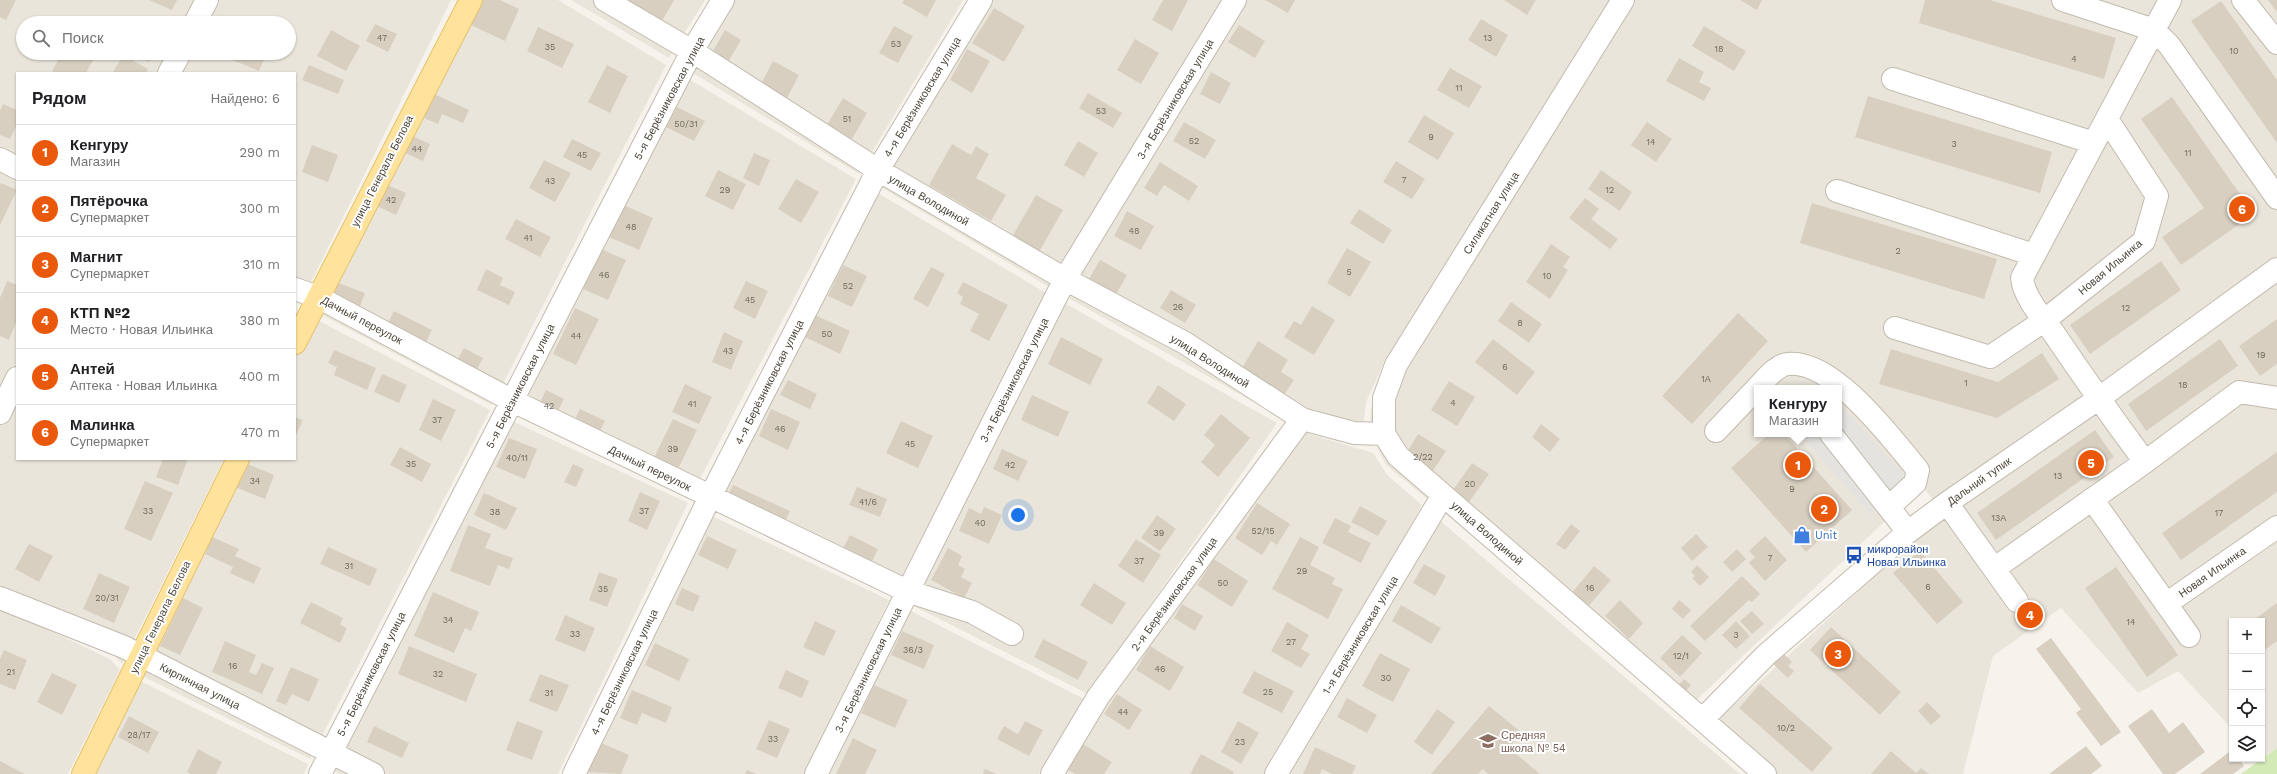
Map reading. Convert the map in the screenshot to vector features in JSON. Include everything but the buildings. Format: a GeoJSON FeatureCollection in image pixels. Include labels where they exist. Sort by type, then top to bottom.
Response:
{"type":"FeatureCollection","features":[{"type":"Feature","properties":{"kind":"main road","name":"улица Генерала Белова"},"geometry":{"type":"LineString","coordinates":[[296,340],[471,0]]}},
{"type":"Feature","properties":{"kind":"main road","name":"улица Генерала Белова"},"geometry":{"type":"LineString","coordinates":[[83,774],[238,460]]}},
{"type":"Feature","properties":{"kind":"street"},"geometry":{"type":"LineString","coordinates":[[199,16],[207,0]]}},
{"type":"Feature","properties":{"kind":"street","name":"улица Володиной"},"geometry":{"type":"LineString","coordinates":[[605,0],[692,51],[878,170],[1065,279],[1185,343],[1302,419],[1354,433],[1384,434],[1398,456],[1765,774]]}},
{"type":"Feature","properties":{"kind":"street","name":"5-я Берёзниковская улица"},"geometry":{"type":"LineString","coordinates":[[320,774],[692,51],[723,0]]}},
{"type":"Feature","properties":{"kind":"street","name":"4-я Берёзниковская улица"},"geometry":{"type":"LineString","coordinates":[[574,774],[710,497],[878,170],[981,0]]}},
{"type":"Feature","properties":{"kind":"street","name":"3-я Берёзниковская улица"},"geometry":{"type":"LineString","coordinates":[[816,774],[1065,279],[1236,0]]}},
{"type":"Feature","properties":{"kind":"street","name":"Силикатная улица"},"geometry":{"type":"LineString","coordinates":[[1384,434],[1384,398],[1396,365],[1623,0]]}},
{"type":"Feature","properties":{"kind":"street"},"geometry":{"type":"LineString","coordinates":[[2063,0],[2154,30],[2170,44],[2277,198]]}},
{"type":"Feature","properties":{"kind":"street"},"geometry":{"type":"LineString","coordinates":[[2144,462],[2098,399],[2023,287],[2022,278],[2170,0]]}},
{"type":"Feature","properties":{"kind":"street"},"geometry":{"type":"LineString","coordinates":[[2243,0],[2277,43]]}},
{"type":"Feature","properties":{"kind":"street"},"geometry":{"type":"LineString","coordinates":[[170,72],[176,60]]}},
{"type":"Feature","properties":{"kind":"street"},"geometry":{"type":"LineString","coordinates":[[1893,79],[2094,143]]}},
{"type":"Feature","properties":{"kind":"street","name":"Новая Ильинка"},"geometry":{"type":"LineString","coordinates":[[1896,328],[1990,357],[2045,320],[2144,241],[2157,196],[2107,119]]}},
{"type":"Feature","properties":{"kind":"street"},"geometry":{"type":"LineString","coordinates":[[0,159],[16,167]]}},
{"type":"Feature","properties":{"kind":"street"},"geometry":{"type":"LineString","coordinates":[[1837,191],[2034,255]]}},
{"type":"Feature","properties":{"kind":"street","name":"Дальний тупик"},"geometry":{"type":"LineString","coordinates":[[1703,719],[1766,655],[1908,532],[1947,503],[2098,399],[2277,269]]}},
{"type":"Feature","properties":{"kind":"street","name":"Дачный переулок"},"geometry":{"type":"LineString","coordinates":[[296,289],[318,297],[512,401],[710,497],[907,591],[972,612],[1012,634]]}},
{"type":"Feature","properties":{"kind":"street"},"geometry":{"type":"LineString","coordinates":[[1760,385],[1773,372],[1788,364],[1808,367],[1827,376],[1839,385]]}},
{"type":"Feature","properties":{"kind":"street"},"geometry":{"type":"LineString","coordinates":[[0,413],[16,380]]}},
{"type":"Feature","properties":{"kind":"street"},"geometry":{"type":"LineString","coordinates":[[1842,387],[1860,401],[1918,470],[1915,483],[1889,507]]}},
{"type":"Feature","properties":{"kind":"street"},"geometry":{"type":"LineString","coordinates":[[1716,431],[1754,391]]}},
{"type":"Feature","properties":{"kind":"street"},"geometry":{"type":"LineString","coordinates":[[1995,568],[2144,462],[2238,392],[2277,398]]}},
{"type":"Feature","properties":{"kind":"street","name":"2-я Берёзниковская улица"},"geometry":{"type":"LineString","coordinates":[[1052,774],[1098,697],[1302,419]]}},
{"type":"Feature","properties":{"kind":"street"},"geometry":{"type":"LineString","coordinates":[[1834,437],[1908,532]]}},
{"type":"Feature","properties":{"kind":"street","name":"1-я Берёзниковская улица"},"geometry":{"type":"LineString","coordinates":[[1276,774],[1443,495]]}},
{"type":"Feature","properties":{"kind":"street","name":"Новая Ильинка"},"geometry":{"type":"LineString","coordinates":[[2092,499],[2189,636]]}},
{"type":"Feature","properties":{"kind":"street"},"geometry":{"type":"LineString","coordinates":[[1947,503],[1995,568],[2017,601]]}},
{"type":"Feature","properties":{"kind":"street","name":"Новая Ильинка"},"geometry":{"type":"LineString","coordinates":[[2166,604],[2277,527]]}},
{"type":"Feature","properties":{"kind":"street","name":"Кирпичная улица"},"geometry":{"type":"LineString","coordinates":[[0,598],[141,656],[374,774]]}},
{"type":"Feature","properties":{"kind":"shaded area"},"geometry":{"type":"Polygon","coordinates":[[[0,0],[201,0],[193,16],[16,16],[16,60],[170,60],[164,72],[16,72],[16,163],[0,155],[0,0]]]}},
{"type":"Feature","properties":{"kind":"shaded area"},"geometry":{"type":"Polygon","coordinates":[[[207,0],[451,0],[300,304],[296,302],[296,72],[172,72],[178,60],[296,60],[296,16],[199,16],[207,0]]]}},
{"type":"Feature","properties":{"kind":"shaded area"},"geometry":{"type":"Polygon","coordinates":[[[458,0],[558,0],[666,65],[492,405],[307,307],[458,0]]]}},
{"type":"Feature","properties":{"kind":"shaded area"},"geometry":{"type":"Polygon","coordinates":[[[571,0],[705,0],[669,58],[571,0]]]}},
{"type":"Feature","properties":{"kind":"shaded area"},"geometry":{"type":"Polygon","coordinates":[[[713,0],[963,0],[859,174],[675,62],[713,0]]]}},
{"type":"Feature","properties":{"kind":"shaded area"},"geometry":{"type":"Polygon","coordinates":[[[969,0],[1222,0],[1049,287],[864,177],[969,0]]]}},
{"type":"Feature","properties":{"kind":"shaded area"},"geometry":{"type":"Polygon","coordinates":[[[1230,0],[1614,0],[1385,360],[1366,402],[1364,420],[1371,447],[1284,419],[1056,291],[1230,0]]]}},
{"type":"Feature","properties":{"kind":"shaded area"},"geometry":{"type":"Polygon","coordinates":[[[1621,0],[2277,0],[2277,748],[2265,756],[2265,618],[2229,618],[2229,726],[2178,671],[2138,693],[2061,608],[1993,656],[1963,774],[1764,774],[1710,727],[1944,513],[1922,486],[1685,711],[1386,465],[1378,449],[1370,418],[1372,402],[1379,383],[1621,0]]]}},
{"type":"Feature","properties":{"kind":"shaded area"},"geometry":{"type":"Polygon","coordinates":[[[672,69],[856,179],[690,498],[498,407],[672,69]]]}},
{"type":"Feature","properties":{"kind":"shaded area"},"geometry":{"type":"Polygon","coordinates":[[[0,162],[16,170],[16,374],[0,406],[0,162]]]}},
{"type":"Feature","properties":{"kind":"shaded area"},"geometry":{"type":"Polygon","coordinates":[[[861,183],[1046,293],[892,595],[696,500],[861,183]]]}},
{"type":"Feature","properties":{"kind":"shaded area"},"geometry":{"type":"Polygon","coordinates":[[[1052,296],[1277,423],[1088,694],[898,598],[1052,296]]]}},
{"type":"Feature","properties":{"kind":"shaded area"},"geometry":{"type":"Polygon","coordinates":[[[304,313],[490,410],[310,759],[126,668],[230,460],[296,460],[296,328],[304,313]]]}},
{"type":"Feature","properties":{"kind":"shaded area"},"geometry":{"type":"Polygon","coordinates":[[[16,387],[16,460],[224,460],[122,664],[112,653],[0,600],[0,420],[16,387]]]}},
{"type":"Feature","properties":{"kind":"shaded area"},"geometry":{"type":"Polygon","coordinates":[[[1842,406],[1909,481],[1871,515],[1802,437],[1842,437],[1842,406]]]}},
{"type":"Feature","properties":{"kind":"shaded area"},"geometry":{"type":"Polygon","coordinates":[[[495,413],[688,503],[558,774],[340,774],[316,762],[495,413]]]}},
{"type":"Feature","properties":{"kind":"shaded area"},"geometry":{"type":"Polygon","coordinates":[[[1283,426],[1373,453],[1387,475],[1422,505],[1384,574],[1265,774],[1046,774],[1092,699],[1283,426]]]}},
{"type":"Feature","properties":{"kind":"shaded area"},"geometry":{"type":"Polygon","coordinates":[[[693,507],[889,600],[805,774],[564,774],[693,507]]]}},
{"type":"Feature","properties":{"kind":"shaded area"},"geometry":{"type":"Polygon","coordinates":[[[1425,508],[1512,582],[1740,774],[1271,774],[1425,508]]]}},
{"type":"Feature","properties":{"kind":"shaded area"},"geometry":{"type":"Polygon","coordinates":[[[895,603],[1084,699],[1039,774],[811,774],[895,603]]]}},
{"type":"Feature","properties":{"kind":"shaded area"},"geometry":{"type":"Polygon","coordinates":[[[0,607],[110,659],[120,670],[68,774],[0,774],[0,607]]]}},
{"type":"Feature","properties":{"kind":"shaded area"},"geometry":{"type":"Polygon","coordinates":[[[124,673],[308,764],[304,774],[74,774],[124,673]]]}},
{"type":"Feature","properties":{"kind":"green space"},"geometry":{"type":"Polygon","coordinates":[[[2277,748],[2277,774],[2241,774],[2258,762],[2265,762],[2265,757],[2277,748]]]}},
{"type":"Feature","properties":{"kind":"place","name":"Малинка"},"geometry":{"type":"Point","coordinates":[2242,209]}},
{"type":"Feature","properties":{"kind":"place","name":"Антей"},"geometry":{"type":"Point","coordinates":[2091,463]}},
{"type":"Feature","properties":{"kind":"place","name":"Кенгуру"},"geometry":{"type":"Point","coordinates":[1798,465]}},
{"type":"Feature","properties":{"kind":"place","name":"Пятёрочка"},"geometry":{"type":"Point","coordinates":[1824,509]}},
{"type":"Feature","properties":{"kind":"place","name":"Unit"},"geometry":{"type":"Point","coordinates":[1802,535]}},
{"type":"Feature","properties":{"kind":"place","name":"микрорайон Новая Ильинка"},"geometry":{"type":"Point","coordinates":[1854,555]}},
{"type":"Feature","properties":{"kind":"place","name":"КТП №2"},"geometry":{"type":"Point","coordinates":[2030,615]}},
{"type":"Feature","properties":{"kind":"place","name":"Магнит"},"geometry":{"type":"Point","coordinates":[1838,654]}},
{"type":"Feature","properties":{"kind":"place","name":"Средняя школа № 54"},"geometry":{"type":"Point","coordinates":[1488,741]}}]}
